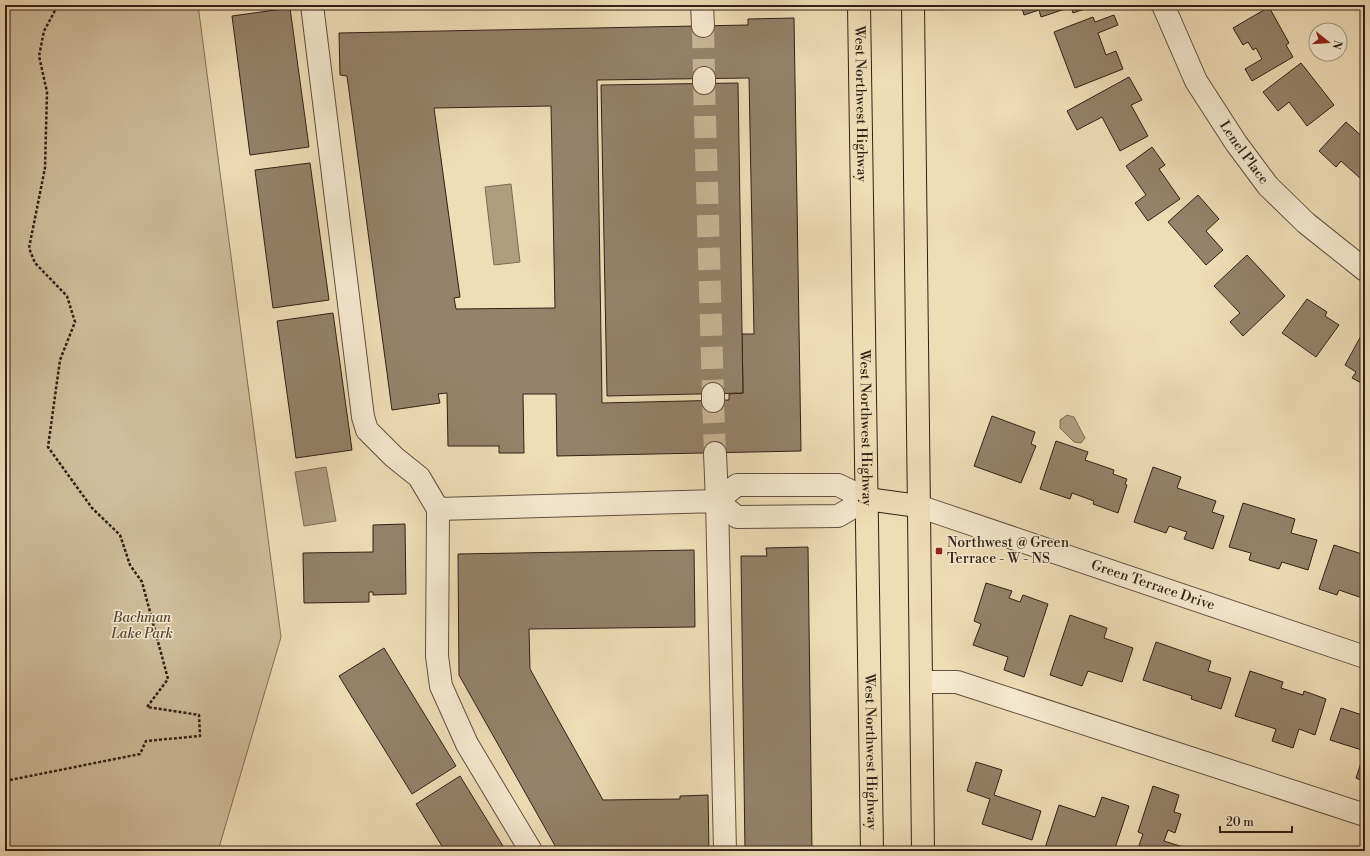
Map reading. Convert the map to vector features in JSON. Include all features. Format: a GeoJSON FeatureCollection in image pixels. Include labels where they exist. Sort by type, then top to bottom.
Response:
{"type":"FeatureCollection","features":[{"type":"Feature","properties":{"kind":"main road","name":"West Northwest Highway"},"geometry":{"type":"LineString","coordinates":[[859,5],[872,851]]}},
{"type":"Feature","properties":{"kind":"main road"},"geometry":{"type":"LineString","coordinates":[[913,5],[923,851]]}},
{"type":"Feature","properties":{"kind":"main road"},"geometry":{"type":"LineString","coordinates":[[867,499],[918,506]]}},
{"type":"Feature","properties":{"kind":"street"},"geometry":{"type":"LineString","coordinates":[[312,5],[363,417],[367,430],[419,477],[438,509],[437,656],[441,686],[467,744],[531,851]]}},
{"type":"Feature","properties":{"kind":"street","name":"Lenel Place"},"geometry":{"type":"LineString","coordinates":[[1163,5],[1196,81],[1236,143],[1268,186],[1306,223],[1365,270]]}},
{"type":"Feature","properties":{"kind":"street"},"geometry":{"type":"LineString","coordinates":[[715,453],[725,851]]}},
{"type":"Feature","properties":{"kind":"street"},"geometry":{"type":"LineString","coordinates":[[438,509],[717,501],[737,485],[838,485],[867,499]]}},
{"type":"Feature","properties":{"kind":"street"},"geometry":{"type":"LineString","coordinates":[[717,501],[738,517],[838,516],[867,499]]}},
{"type":"Feature","properties":{"kind":"street","name":"Green Terrace Drive"},"geometry":{"type":"LineString","coordinates":[[918,506],[1365,658]]}},
{"type":"Feature","properties":{"kind":"street"},"geometry":{"type":"LineString","coordinates":[[921,682],[957,682],[1365,815]]}},
{"type":"Feature","properties":{"kind":"path"},"geometry":{"type":"LineString","coordinates":[[5,780],[140,754],[146,741],[200,736],[199,716],[147,708],[168,679],[142,582],[130,565],[120,535],[92,508],[48,447],[60,360],[75,322],[67,296],[35,263],[30,248],[45,168],[47,92],[40,56],[44,31],[58,5]]}},
{"type":"Feature","properties":{"kind":"green space","name":"Bachman Lake Park"},"geometry":{"type":"Polygon","coordinates":[[[5,5],[198,5],[281,637],[218,851],[5,851],[5,5]]]}},
{"type":"Feature","properties":{"kind":"shaded area"},"geometry":{"type":"Polygon","coordinates":[[[511,184],[520,262],[494,265],[485,187],[511,184]]]}},
{"type":"Feature","properties":{"kind":"shaded area"},"geometry":{"type":"Polygon","coordinates":[[[1067,415],[1074,417],[1085,438],[1081,443],[1074,442],[1060,428],[1060,420],[1067,415]]]}},
{"type":"Feature","properties":{"kind":"shaded area"},"geometry":{"type":"Polygon","coordinates":[[[326,467],[336,521],[304,526],[295,472],[326,467]]]}},
{"type":"Feature","properties":{"kind":"building"},"geometry":{"type":"Polygon","coordinates":[[[1021,5],[1096,5],[1073,13],[1071,7],[1041,17],[1039,10],[1024,15],[1021,5]]]}},
{"type":"Feature","properties":{"kind":"building"},"geometry":{"type":"Polygon","coordinates":[[[1269,7],[1289,43],[1286,45],[1293,57],[1252,81],[1245,69],[1262,59],[1256,48],[1253,50],[1248,42],[1243,45],[1233,28],[1269,7]]]}},
{"type":"Feature","properties":{"kind":"building"},"geometry":{"type":"Polygon","coordinates":[[[290,8],[309,147],[250,155],[232,16],[290,8]]]}},
{"type":"Feature","properties":{"kind":"building"},"geometry":{"type":"Polygon","coordinates":[[[1114,15],[1118,25],[1098,33],[1106,55],[1116,51],[1123,69],[1075,88],[1054,32],[1093,17],[1095,22],[1114,15]]]}},
{"type":"Feature","properties":{"kind":"building"},"geometry":{"type":"Polygon","coordinates":[[[794,18],[801,451],[557,456],[556,394],[523,394],[524,453],[499,453],[499,446],[448,446],[447,393],[438,394],[440,403],[392,410],[347,76],[340,75],[339,33],[748,25],[748,19],[794,18]],[[749,78],[597,80],[602,403],[729,400],[729,394],[743,393],[742,334],[754,334],[749,78]],[[551,106],[434,108],[460,297],[454,298],[456,309],[555,308],[551,106]]]}},
{"type":"Feature","properties":{"kind":"building"},"geometry":{"type":"Polygon","coordinates":[[[1301,63],[1334,105],[1307,126],[1289,102],[1278,111],[1263,92],[1301,63]]]}},
{"type":"Feature","properties":{"kind":"building"},"geometry":{"type":"Polygon","coordinates":[[[1129,77],[1142,100],[1131,105],[1148,136],[1120,151],[1102,117],[1077,130],[1067,111],[1129,77]]]}},
{"type":"Feature","properties":{"kind":"building"},"geometry":{"type":"Polygon","coordinates":[[[738,83],[743,393],[607,396],[601,85],[738,83]]]}},
{"type":"Feature","properties":{"kind":"building"},"geometry":{"type":"Polygon","coordinates":[[[1346,122],[1365,139],[1365,175],[1361,179],[1341,161],[1336,167],[1319,151],[1346,122]]]}},
{"type":"Feature","properties":{"kind":"building"},"geometry":{"type":"Polygon","coordinates":[[[1152,147],[1165,165],[1159,169],[1180,199],[1148,221],[1135,203],[1146,195],[1126,166],[1152,147]]]}},
{"type":"Feature","properties":{"kind":"building"},"geometry":{"type":"Polygon","coordinates":[[[310,163],[329,300],[273,308],[255,170],[310,163]]]}},
{"type":"Feature","properties":{"kind":"building"},"geometry":{"type":"Polygon","coordinates":[[[1198,195],[1219,219],[1206,231],[1223,250],[1206,265],[1168,222],[1198,195]]]}},
{"type":"Feature","properties":{"kind":"building"},"geometry":{"type":"Polygon","coordinates":[[[1247,255],[1285,296],[1243,336],[1230,322],[1240,313],[1214,286],[1247,255]]]}},
{"type":"Feature","properties":{"kind":"building"},"geometry":{"type":"Polygon","coordinates":[[[1307,299],[1327,312],[1325,316],[1339,325],[1316,357],[1282,333],[1307,299]]]}},
{"type":"Feature","properties":{"kind":"building"},"geometry":{"type":"Polygon","coordinates":[[[333,313],[352,450],[296,458],[277,321],[333,313]]]}},
{"type":"Feature","properties":{"kind":"building"},"geometry":{"type":"Polygon","coordinates":[[[1362,334],[1365,336],[1365,385],[1352,378],[1356,372],[1345,365],[1362,334]]]}},
{"type":"Feature","properties":{"kind":"building"},"geometry":{"type":"Polygon","coordinates":[[[992,416],[1035,432],[1031,444],[1036,446],[1021,483],[974,466],[992,416]]]}},
{"type":"Feature","properties":{"kind":"building"},"geometry":{"type":"Polygon","coordinates":[[[1056,441],[1088,452],[1085,460],[1114,470],[1113,474],[1127,479],[1125,484],[1127,485],[1118,513],[1093,504],[1094,501],[1072,493],[1070,499],[1040,489],[1056,441]]]}},
{"type":"Feature","properties":{"kind":"building"},"geometry":{"type":"Polygon","coordinates":[[[1153,467],[1181,477],[1177,488],[1216,501],[1212,512],[1224,516],[1213,549],[1184,539],[1187,532],[1169,526],[1166,533],[1134,522],[1153,467]]]}},
{"type":"Feature","properties":{"kind":"building"},"geometry":{"type":"Polygon","coordinates":[[[1243,503],[1295,519],[1291,533],[1317,540],[1308,570],[1282,562],[1279,569],[1249,560],[1251,553],[1229,547],[1243,503]]]}},
{"type":"Feature","properties":{"kind":"building"},"geometry":{"type":"Polygon","coordinates":[[[405,524],[406,594],[373,595],[373,592],[369,592],[369,602],[304,603],[303,553],[373,552],[373,525],[405,524]]]}},
{"type":"Feature","properties":{"kind":"building"},"geometry":{"type":"Polygon","coordinates":[[[1334,545],[1365,555],[1365,599],[1339,590],[1337,595],[1319,589],[1334,545]]]}},
{"type":"Feature","properties":{"kind":"building"},"geometry":{"type":"Polygon","coordinates":[[[808,547],[812,851],[745,851],[741,556],[767,556],[766,548],[808,547]]]}},
{"type":"Feature","properties":{"kind":"building"},"geometry":{"type":"Polygon","coordinates":[[[694,550],[695,627],[529,629],[530,669],[603,800],[680,799],[680,796],[708,795],[709,851],[558,851],[459,675],[458,554],[694,550]]]}},
{"type":"Feature","properties":{"kind":"building"},"geometry":{"type":"Polygon","coordinates":[[[986,583],[1012,591],[1009,598],[1020,602],[1023,595],[1048,604],[1024,677],[1004,670],[1008,657],[973,645],[981,624],[974,621],[986,583]]]}},
{"type":"Feature","properties":{"kind":"building"},"geometry":{"type":"Polygon","coordinates":[[[1070,615],[1107,628],[1104,638],[1133,648],[1122,682],[1088,671],[1082,686],[1050,675],[1070,615]]]}},
{"type":"Feature","properties":{"kind":"building"},"geometry":{"type":"Polygon","coordinates":[[[1156,642],[1211,661],[1208,671],[1231,678],[1221,709],[1191,699],[1192,696],[1143,680],[1156,642]]]}},
{"type":"Feature","properties":{"kind":"building"},"geometry":{"type":"Polygon","coordinates":[[[384,648],[456,766],[412,794],[339,676],[384,648]]]}},
{"type":"Feature","properties":{"kind":"building"},"geometry":{"type":"Polygon","coordinates":[[[1250,671],[1283,682],[1281,688],[1303,695],[1304,691],[1326,699],[1315,735],[1299,729],[1293,748],[1272,741],[1276,729],[1235,716],[1250,671]]]}},
{"type":"Feature","properties":{"kind":"building"},"geometry":{"type":"Polygon","coordinates":[[[1341,708],[1365,716],[1365,751],[1330,740],[1341,708]]]}},
{"type":"Feature","properties":{"kind":"building"},"geometry":{"type":"Polygon","coordinates":[[[1365,751],[1365,782],[1356,778],[1365,751]]]}},
{"type":"Feature","properties":{"kind":"building"},"geometry":{"type":"Polygon","coordinates":[[[976,762],[1002,770],[994,795],[1041,811],[1032,840],[982,824],[990,799],[967,791],[976,762]]]}},
{"type":"Feature","properties":{"kind":"building"},"geometry":{"type":"Polygon","coordinates":[[[460,776],[506,851],[445,851],[416,804],[460,776]]]}},
{"type":"Feature","properties":{"kind":"building"},"geometry":{"type":"Polygon","coordinates":[[[1153,786],[1179,795],[1174,812],[1181,814],[1175,833],[1168,830],[1164,841],[1196,851],[1137,851],[1143,834],[1138,832],[1153,786]]]}},
{"type":"Feature","properties":{"kind":"building"},"geometry":{"type":"Polygon","coordinates":[[[1102,797],[1129,806],[1114,851],[1044,851],[1059,805],[1095,817],[1102,797]]]}},
{"type":"Feature","properties":{"kind":"tunnel"},"geometry":{"type":"LineString","coordinates":[[703,26],[704,78]]}},
{"type":"Feature","properties":{"kind":"tunnel"},"geometry":{"type":"LineString","coordinates":[[704,83],[713,394]]}},
{"type":"Feature","properties":{"kind":"tunnel"},"geometry":{"type":"LineString","coordinates":[[713,401],[715,453]]}},
{"type":"Feature","properties":{"kind":"place","name":"Northwest @ Green Terrace - W - NS"},"geometry":{"type":"Point","coordinates":[939,551]}}]}
